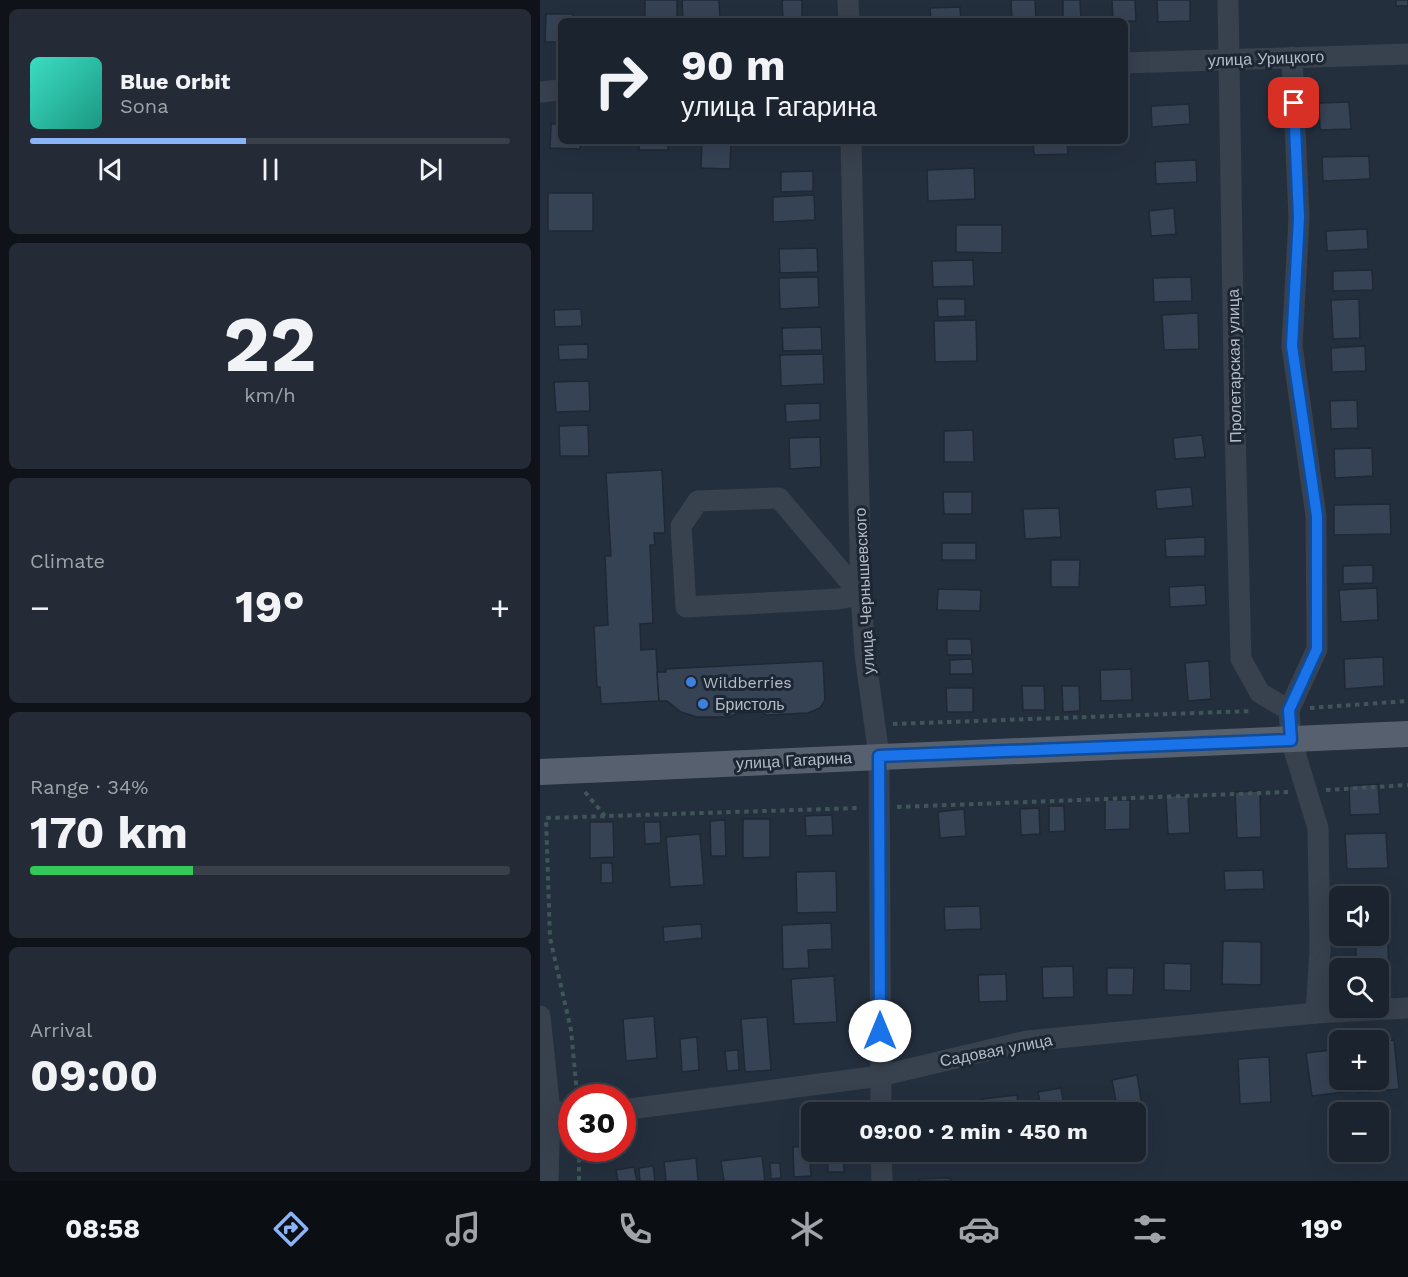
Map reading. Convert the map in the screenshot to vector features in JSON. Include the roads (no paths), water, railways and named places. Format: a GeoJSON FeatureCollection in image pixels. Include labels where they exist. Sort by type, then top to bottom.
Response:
{"type":"FeatureCollection","features":[{"type":"Feature","properties":{"kind":"main road","name":"улица Гагарина"},"geometry":{"type":"LineString","coordinates":[[540,772],[1408,734]]}},
{"type":"Feature","properties":{"kind":"street"},"geometry":{"type":"LineString","coordinates":[[848,0],[849,18]]}},
{"type":"Feature","properties":{"kind":"street","name":"Пролетарская улица"},"geometry":{"type":"LineString","coordinates":[[1228,0],[1241,659],[1260,693],[1289,710]]}},
{"type":"Feature","properties":{"kind":"street","name":"улица Урицкого"},"geometry":{"type":"LineString","coordinates":[[1128,63],[1408,54]]}},
{"type":"Feature","properties":{"kind":"street"},"geometry":{"type":"LineString","coordinates":[[1292,57],[1299,218],[1292,346],[1317,516],[1317,649],[1289,710],[1291,740],[1318,828],[1320,950],[1316,1013]]}},
{"type":"Feature","properties":{"kind":"street"},"geometry":{"type":"LineString","coordinates":[[540,92],[558,90]]}},
{"type":"Feature","properties":{"kind":"street","name":"улица Чернышевского"},"geometry":{"type":"LineString","coordinates":[[851,144],[861,594],[865,654],[879,756],[880,1102]]}},
{"type":"Feature","properties":{"kind":"street"},"geometry":{"type":"LineString","coordinates":[[778,498],[861,594],[838,599],[686,607],[681,526],[698,501],[778,498]]}},
{"type":"Feature","properties":{"kind":"street","name":"Садовая улица"},"geometry":{"type":"LineString","coordinates":[[636,1108],[880,1076],[1027,1041],[1316,1013],[1408,1008]]}},
{"type":"Feature","properties":{"kind":"street"},"geometry":{"type":"LineString","coordinates":[[540,1016],[550,1112],[548,1181]]}},
{"type":"Feature","properties":{"kind":"street"},"geometry":{"type":"LineString","coordinates":[[550,1112],[558,1112]]}},
{"type":"Feature","properties":{"kind":"street"},"geometry":{"type":"LineString","coordinates":[[881,1162],[882,1181]]}},
{"type":"Feature","properties":{"kind":"place","name":"Wildberries"},"geometry":{"type":"Point","coordinates":[691,682]}},
{"type":"Feature","properties":{"kind":"place","name":"Бристоль"},"geometry":{"type":"Point","coordinates":[703,704]}}]}
